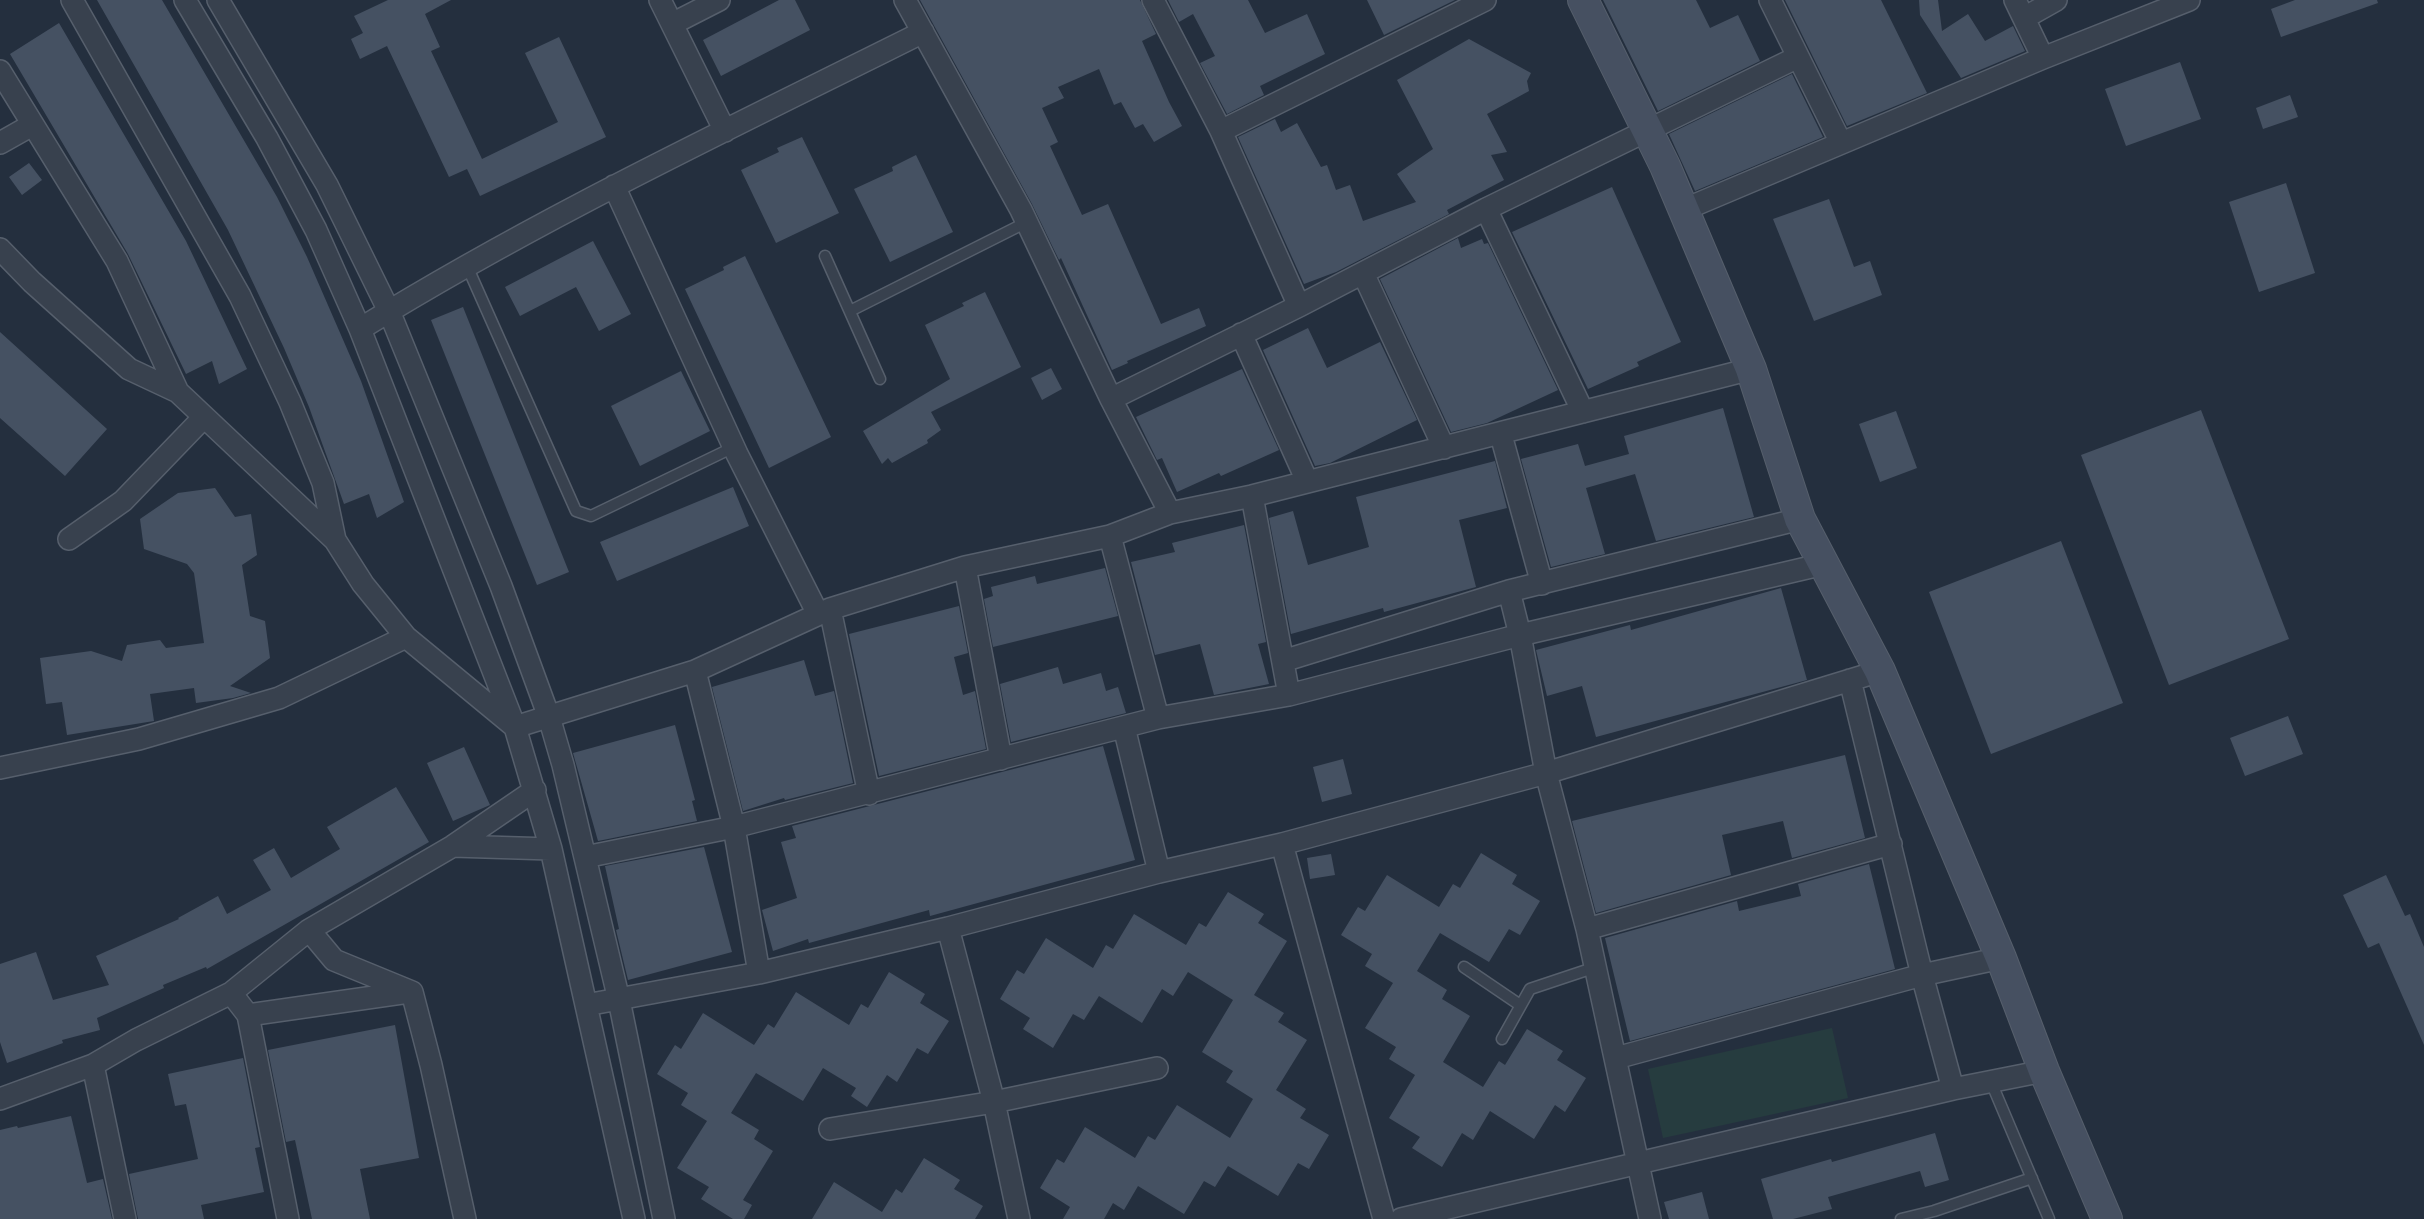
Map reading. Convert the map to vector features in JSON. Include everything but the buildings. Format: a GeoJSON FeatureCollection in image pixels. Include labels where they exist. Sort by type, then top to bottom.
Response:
{"type":"FeatureCollection","features":[{"type":"Feature","properties":{"kind":"main road"},"geometry":{"type":"LineString","coordinates":[[1583,0],[1684,210],[1751,369],[1800,519],[1880,671],[2001,958],[2044,1071],[2108,1219]]}},
{"type":"Feature","properties":{"kind":"street"},"geometry":{"type":"LineString","coordinates":[[72,0],[240,296],[290,402],[323,483],[335,540]]}},
{"type":"Feature","properties":{"kind":"street"},"geometry":{"type":"LineString","coordinates":[[185,0],[267,138],[316,230],[360,329],[515,727],[551,849],[634,1219]]}},
{"type":"Feature","properties":{"kind":"street"},"geometry":{"type":"LineString","coordinates":[[218,0],[327,185],[389,311],[501,586],[549,718],[585,857],[619,1000],[664,1219]]}},
{"type":"Feature","properties":{"kind":"street"},"geometry":{"type":"LineString","coordinates":[[660,0],[725,131]]}},
{"type":"Feature","properties":{"kind":"street"},"geometry":{"type":"LineString","coordinates":[[672,24],[719,0]]}},
{"type":"Feature","properties":{"kind":"street"},"geometry":{"type":"LineString","coordinates":[[905,0],[1027,222],[1111,399],[1170,513]]}},
{"type":"Feature","properties":{"kind":"street"},"geometry":{"type":"LineString","coordinates":[[1153,0],[1221,131],[1299,306]]}},
{"type":"Feature","properties":{"kind":"street"},"geometry":{"type":"LineString","coordinates":[[1221,131],[1485,0]]}},
{"type":"Feature","properties":{"kind":"street"},"geometry":{"type":"LineString","coordinates":[[1770,0],[1841,144]]}},
{"type":"Feature","properties":{"kind":"street"},"geometry":{"type":"LineString","coordinates":[[2043,58],[2020,9],[2056,0]]}},
{"type":"Feature","properties":{"kind":"street"},"geometry":{"type":"LineString","coordinates":[[1684,210],[2043,58],[2189,0]]}},
{"type":"Feature","properties":{"kind":"street"},"geometry":{"type":"LineString","coordinates":[[360,329],[467,266],[614,186],[923,32]]}},
{"type":"Feature","properties":{"kind":"street"},"geometry":{"type":"LineString","coordinates":[[1111,399],[1486,209],[1798,57]]}},
{"type":"Feature","properties":{"kind":"street"},"geometry":{"type":"LineString","coordinates":[[0,71],[117,261],[178,392]]}},
{"type":"Feature","properties":{"kind":"street"},"geometry":{"type":"LineString","coordinates":[[0,143],[32,125]]}},
{"type":"Feature","properties":{"kind":"street"},"geometry":{"type":"LineString","coordinates":[[614,186],[734,446],[824,612],[869,794]]}},
{"type":"Feature","properties":{"kind":"street"},"geometry":{"type":"LineString","coordinates":[[1486,209],[1583,412]]}},
{"type":"Feature","properties":{"kind":"street"},"geometry":{"type":"LineString","coordinates":[[0,249],[32,282],[129,369],[178,392],[335,540],[363,584],[406,636],[515,727]]}},
{"type":"Feature","properties":{"kind":"street"},"geometry":{"type":"LineString","coordinates":[[1363,273],[1444,448]]}},
{"type":"Feature","properties":{"kind":"street"},"geometry":{"type":"LineString","coordinates":[[1241,334],[1307,481]]}},
{"type":"Feature","properties":{"kind":"street"},"geometry":{"type":"LineString","coordinates":[[515,727],[695,671],[824,612],[965,568],[1110,536],[1170,513],[1252,496],[1501,435],[1751,369]]}},
{"type":"Feature","properties":{"kind":"street"},"geometry":{"type":"LineString","coordinates":[[69,539],[123,501],[204,417]]}},
{"type":"Feature","properties":{"kind":"street"},"geometry":{"type":"LineString","coordinates":[[1501,435],[1542,584]]}},
{"type":"Feature","properties":{"kind":"street"},"geometry":{"type":"LineString","coordinates":[[1252,496],[1289,695]]}},
{"type":"Feature","properties":{"kind":"street"},"geometry":{"type":"LineString","coordinates":[[1283,661],[1509,591],[1800,519]]}},
{"type":"Feature","properties":{"kind":"street"},"geometry":{"type":"LineString","coordinates":[[1110,536],[1158,718]]}},
{"type":"Feature","properties":{"kind":"street"},"geometry":{"type":"LineString","coordinates":[[585,857],[734,827],[1158,718],[1289,695],[1520,635],[1824,564]]}},
{"type":"Feature","properties":{"kind":"street"},"geometry":{"type":"LineString","coordinates":[[965,568],[1001,759]]}},
{"type":"Feature","properties":{"kind":"street"},"geometry":{"type":"LineString","coordinates":[[1509,591],[1546,773],[1596,967],[1650,1219]]}},
{"type":"Feature","properties":{"kind":"street"},"geometry":{"type":"LineString","coordinates":[[0,768],[139,739],[279,698],[406,636]]}},
{"type":"Feature","properties":{"kind":"street"},"geometry":{"type":"LineString","coordinates":[[695,671],[734,827],[759,973]]}},
{"type":"Feature","properties":{"kind":"street"},"geometry":{"type":"LineString","coordinates":[[586,1005],[759,973],[948,928],[1159,872],[1282,844],[1546,773],[1880,671]]}},
{"type":"Feature","properties":{"kind":"street"},"geometry":{"type":"LineString","coordinates":[[1850,680],[1922,975],[1953,1089]]}},
{"type":"Feature","properties":{"kind":"street"},"geometry":{"type":"LineString","coordinates":[[1124,727],[1159,872]]}},
{"type":"Feature","properties":{"kind":"street"},"geometry":{"type":"LineString","coordinates":[[0,1099],[93,1065],[136,1040],[231,993],[309,930],[453,846],[535,790]]}},
{"type":"Feature","properties":{"kind":"street"},"geometry":{"type":"LineString","coordinates":[[1282,844],[1384,1219]]}},
{"type":"Feature","properties":{"kind":"street"},"geometry":{"type":"LineString","coordinates":[[1587,929],[1891,844]]}},
{"type":"Feature","properties":{"kind":"street"},"geometry":{"type":"LineString","coordinates":[[453,846],[551,849]]}},
{"type":"Feature","properties":{"kind":"street"},"geometry":{"type":"LineString","coordinates":[[948,928],[993,1102],[1019,1219]]}},
{"type":"Feature","properties":{"kind":"street"},"geometry":{"type":"LineString","coordinates":[[309,930],[334,960],[412,992]]}},
{"type":"Feature","properties":{"kind":"street"},"geometry":{"type":"LineString","coordinates":[[1616,1058],[1922,975],[2001,958]]}},
{"type":"Feature","properties":{"kind":"street"},"geometry":{"type":"LineString","coordinates":[[248,1015],[412,992]]}},
{"type":"Feature","properties":{"kind":"street"},"geometry":{"type":"LineString","coordinates":[[412,992],[465,1219]]}},
{"type":"Feature","properties":{"kind":"street"},"geometry":{"type":"LineString","coordinates":[[231,993],[248,1015],[289,1219]]}},
{"type":"Feature","properties":{"kind":"street"},"geometry":{"type":"LineString","coordinates":[[93,1065],[125,1219]]}},
{"type":"Feature","properties":{"kind":"street"},"geometry":{"type":"LineString","coordinates":[[830,1129],[993,1102],[1157,1068]]}},
{"type":"Feature","properties":{"kind":"street"},"geometry":{"type":"LineString","coordinates":[[1401,1219],[1953,1089],[2044,1071]]}},
{"type":"Feature","properties":{"kind":"lane"},"geometry":{"type":"LineString","coordinates":[[850,311],[1027,222]]}},
{"type":"Feature","properties":{"kind":"lane"},"geometry":{"type":"LineString","coordinates":[[825,256],[880,379]]}},
{"type":"Feature","properties":{"kind":"lane"},"geometry":{"type":"LineString","coordinates":[[467,266],[576,511],[591,516],[734,446]]}},
{"type":"Feature","properties":{"kind":"lane"},"geometry":{"type":"LineString","coordinates":[[1464,967],[1520,1005]]}},
{"type":"Feature","properties":{"kind":"lane"},"geometry":{"type":"LineString","coordinates":[[1502,1039],[1530,989],[1596,967]]}},
{"type":"Feature","properties":{"kind":"lane"},"geometry":{"type":"LineString","coordinates":[[1991,1082],[2049,1219]]}},
{"type":"Feature","properties":{"kind":"lane"},"geometry":{"type":"LineString","coordinates":[[1901,1219],[1935,1215],[2032,1178]]}},
{"type":"Feature","properties":{"kind":"green space"},"geometry":{"type":"Polygon","coordinates":[[[1832,1028],[1848,1098],[1663,1138],[1648,1069],[1832,1028]]]}}]}
